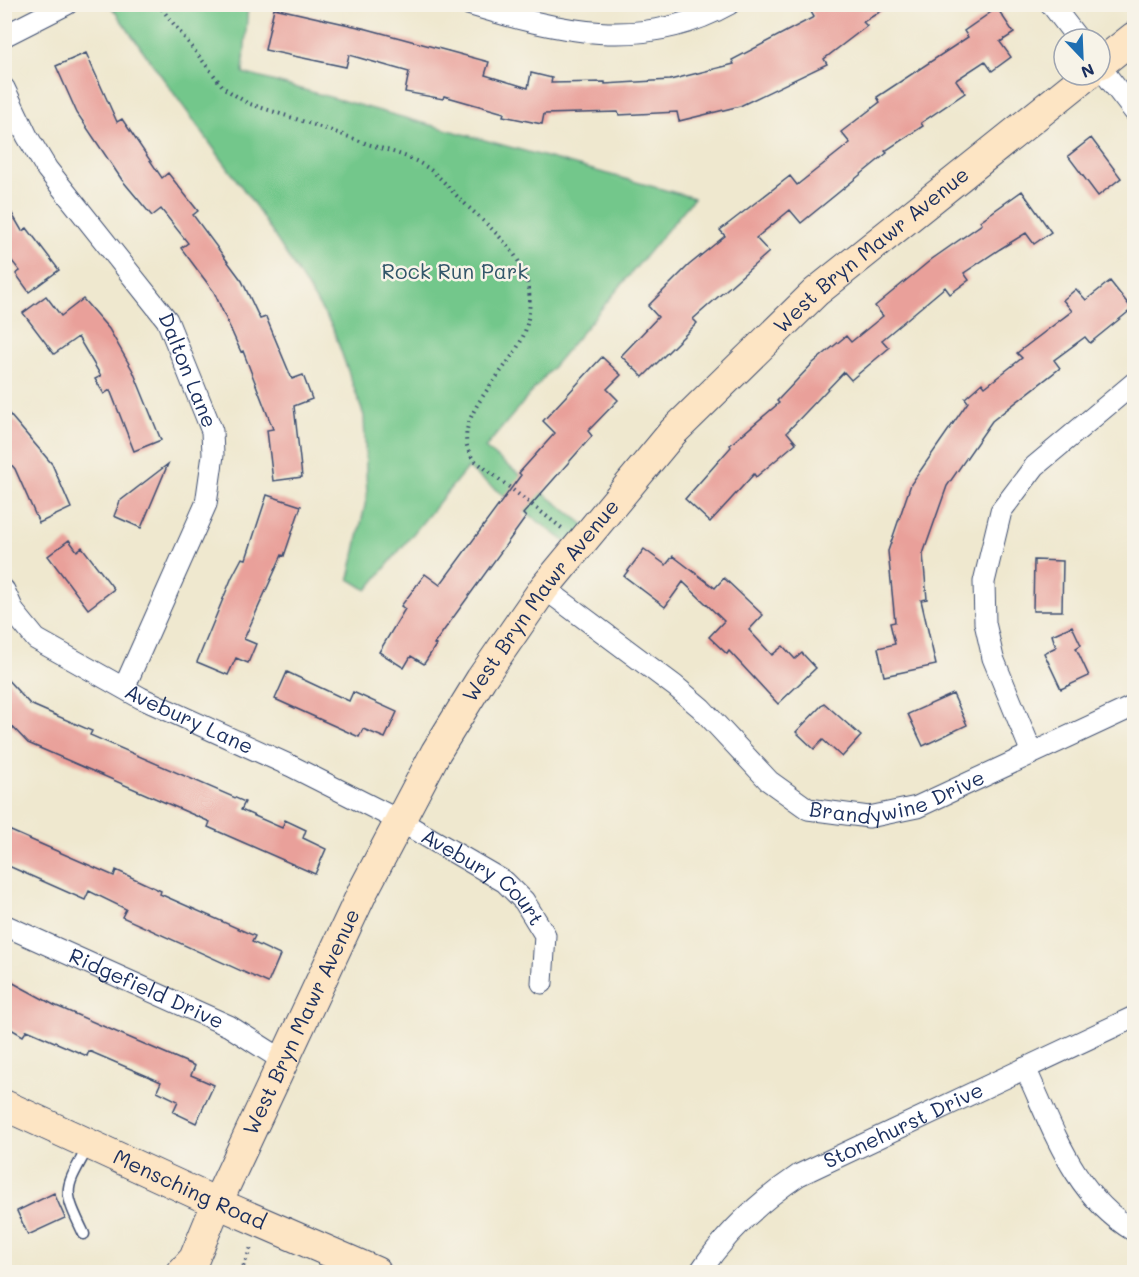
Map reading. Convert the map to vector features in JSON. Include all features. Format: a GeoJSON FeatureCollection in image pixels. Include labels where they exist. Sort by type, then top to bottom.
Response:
{"type":"FeatureCollection","features":[{"type":"Feature","properties":{"kind":"street"},"geometry":{"type":"LineString","coordinates":[[4,36],[67,4]]}},
{"type":"Feature","properties":{"kind":"street"},"geometry":{"type":"LineString","coordinates":[[468,4],[541,26],[598,35],[650,32],[693,21],[729,4]]}},
{"type":"Feature","properties":{"kind":"street"},"geometry":{"type":"LineString","coordinates":[[1052,4],[1069,27]]}},
{"type":"Feature","properties":{"kind":"street"},"geometry":{"type":"LineString","coordinates":[[1112,56],[1134,37]]}},
{"type":"Feature","properties":{"kind":"street"},"geometry":{"type":"LineString","coordinates":[[1112,82],[1134,111]]}},
{"type":"Feature","properties":{"kind":"street","name":"West Bryn Mawr Avenue"},"geometry":{"type":"LineString","coordinates":[[182,1272],[194,1259],[217,1203],[363,891],[436,752],[481,679],[544,588],[672,432],[816,292],[1072,87]]}},
{"type":"Feature","properties":{"kind":"street","name":"Dalton Lane"},"geometry":{"type":"LineString","coordinates":[[4,88],[27,136],[47,169],[167,320],[212,431],[213,455],[206,504],[124,688]]}},
{"type":"Feature","properties":{"kind":"street"},"geometry":{"type":"LineString","coordinates":[[1032,753],[993,658],[985,623],[984,582],[1001,511],[1035,466],[1134,383]]}},
{"type":"Feature","properties":{"kind":"street","name":"Brandywine Drive"},"geometry":{"type":"LineString","coordinates":[[544,588],[675,686],[701,708],[769,781],[808,809],[852,817],[896,813],[916,807],[1134,706]]}},
{"type":"Feature","properties":{"kind":"street","name":"Avebury Lane"},"geometry":{"type":"LineString","coordinates":[[4,590],[14,612],[36,639],[124,688],[291,766],[400,821]]}},
{"type":"Feature","properties":{"kind":"street","name":"Avebury Court"},"geometry":{"type":"LineString","coordinates":[[400,821],[475,862],[505,882],[524,901],[545,935],[542,983]]}},
{"type":"Feature","properties":{"kind":"street","name":"Ridgefield Drive"},"geometry":{"type":"LineString","coordinates":[[4,925],[230,1026],[284,1061]]}},
{"type":"Feature","properties":{"kind":"street","name":"Stonehurst Drive"},"geometry":{"type":"LineString","coordinates":[[700,1272],[741,1221],[777,1190],[799,1175],[1134,1017]]}},
{"type":"Feature","properties":{"kind":"street"},"geometry":{"type":"LineString","coordinates":[[1025,1068],[1083,1187],[1107,1213],[1134,1232]]}},
{"type":"Feature","properties":{"kind":"street","name":"Mensching Road"},"geometry":{"type":"LineString","coordinates":[[4,1105],[217,1203],[376,1272]]}},
{"type":"Feature","properties":{"kind":"lane"},"geometry":{"type":"LineString","coordinates":[[84,1234],[70,1206],[66,1186],[89,1144]]}},
{"type":"Feature","properties":{"kind":"path"},"geometry":{"type":"LineString","coordinates":[[158,4],[224,88],[247,103],[424,165],[508,244],[524,268],[528,286],[526,329],[514,354],[471,414],[466,428],[467,450],[473,459],[580,543]]}},
{"type":"Feature","properties":{"kind":"green space","name":"Rock Run Park"},"geometry":{"type":"Polygon","coordinates":[[[110,5],[248,5],[243,73],[694,198],[485,448],[590,529],[575,549],[467,468],[367,590],[349,579],[367,496],[364,416],[332,326],[254,204],[110,5]]]}},
{"type":"Feature","properties":{"kind":"building"},"geometry":{"type":"Polygon","coordinates":[[[820,4],[893,4],[863,22],[867,26],[824,59],[827,64],[740,106],[679,121],[677,112],[619,115],[618,112],[544,114],[542,124],[503,116],[504,113],[444,96],[443,99],[405,92],[409,72],[349,55],[346,67],[265,50],[274,8],[367,29],[489,62],[485,75],[528,88],[531,73],[552,78],[551,83],[605,82],[605,84],[670,80],[734,64],[732,60],[814,17],[811,12],[820,4]]]}},
{"type":"Feature","properties":{"kind":"building"},"geometry":{"type":"Polygon","coordinates":[[[997,8],[1014,33],[1000,42],[1011,57],[992,71],[985,61],[956,80],[965,93],[921,123],[923,126],[885,151],[887,153],[801,223],[790,210],[756,238],[769,252],[693,319],[697,323],[643,377],[621,356],[658,317],[648,306],[689,265],[725,236],[720,230],[790,176],[797,185],[850,143],[841,132],[880,102],[877,97],[968,37],[964,31],[997,8]]]}},
{"type":"Feature","properties":{"kind":"building"},"geometry":{"type":"Polygon","coordinates":[[[86,53],[117,122],[122,119],[162,178],[168,173],[198,211],[193,215],[242,281],[260,319],[266,317],[292,379],[303,375],[312,399],[294,406],[302,477],[273,481],[267,430],[273,429],[243,351],[241,352],[214,292],[181,248],[188,243],[161,209],[152,216],[122,180],[77,113],[56,66],[86,53]]]}},
{"type":"Feature","properties":{"kind":"building"},"geometry":{"type":"Polygon","coordinates":[[[1091,138],[1121,178],[1098,196],[1068,156],[1091,138]]]}},
{"type":"Feature","properties":{"kind":"building"},"geometry":{"type":"Polygon","coordinates":[[[1022,191],[1051,232],[1034,244],[1026,233],[964,273],[969,280],[950,294],[945,287],[882,340],[889,348],[851,380],[844,372],[787,432],[796,443],[756,477],[754,474],[710,522],[685,499],[731,447],[730,445],[779,403],[777,401],[813,363],[846,336],[851,342],[883,316],[875,306],[932,259],[982,224],[980,221],[1022,191]]]}},
{"type":"Feature","properties":{"kind":"building"},"geometry":{"type":"Polygon","coordinates":[[[4,200],[22,231],[27,228],[59,270],[29,292],[16,274],[20,271],[4,251],[4,200]]]}},
{"type":"Feature","properties":{"kind":"building"},"geometry":{"type":"Polygon","coordinates":[[[1110,281],[1132,309],[1090,343],[1085,337],[1054,360],[1060,368],[992,421],[947,486],[923,554],[927,599],[921,600],[936,665],[884,676],[878,648],[895,644],[890,623],[895,622],[888,551],[911,484],[968,402],[965,398],[982,383],[985,387],[1022,358],[1017,353],[1072,311],[1063,300],[1076,289],[1086,300],[1110,281]]]}},
{"type":"Feature","properties":{"kind":"building"},"geometry":{"type":"Polygon","coordinates":[[[46,296],[61,316],[83,299],[109,329],[133,371],[161,440],[134,451],[110,390],[104,394],[95,379],[101,376],[78,337],[54,354],[23,313],[46,296]]]}},
{"type":"Feature","properties":{"kind":"building"},"geometry":{"type":"Polygon","coordinates":[[[602,357],[621,375],[607,389],[618,400],[588,431],[592,436],[523,514],[526,517],[434,644],[436,645],[424,664],[411,656],[404,668],[379,652],[405,609],[401,606],[425,574],[440,585],[521,475],[519,473],[555,433],[543,421],[602,357]]]}},
{"type":"Feature","properties":{"kind":"building"},"geometry":{"type":"Polygon","coordinates":[[[4,408],[52,464],[71,508],[39,523],[15,469],[4,456],[4,408]]]}},
{"type":"Feature","properties":{"kind":"building"},"geometry":{"type":"Polygon","coordinates":[[[168,464],[141,528],[114,516],[120,501],[168,464]]]}},
{"type":"Feature","properties":{"kind":"building"},"geometry":{"type":"Polygon","coordinates":[[[267,495],[301,506],[284,556],[282,555],[244,639],[256,644],[248,663],[236,658],[228,675],[197,662],[232,577],[242,558],[246,559],[267,495]]]}},
{"type":"Feature","properties":{"kind":"building"},"geometry":{"type":"Polygon","coordinates":[[[69,540],[77,551],[82,547],[114,589],[88,609],[48,556],[69,540]]]}},
{"type":"Feature","properties":{"kind":"building"},"geometry":{"type":"Polygon","coordinates":[[[644,549],[666,565],[673,556],[715,588],[724,578],[763,615],[749,630],[772,655],[783,646],[795,659],[802,653],[816,668],[778,704],[729,651],[727,654],[709,637],[724,621],[683,582],[665,607],[624,576],[644,549]]]}},
{"type":"Feature","properties":{"kind":"building"},"geometry":{"type":"Polygon","coordinates":[[[1034,560],[1063,561],[1062,611],[1033,611],[1034,560]]]}},
{"type":"Feature","properties":{"kind":"building"},"geometry":{"type":"Polygon","coordinates":[[[1072,626],[1081,645],[1076,648],[1089,676],[1061,689],[1044,653],[1056,647],[1052,635],[1072,626]]]}},
{"type":"Feature","properties":{"kind":"building"},"geometry":{"type":"Polygon","coordinates":[[[287,672],[349,701],[353,692],[397,712],[385,738],[363,729],[359,737],[275,699],[287,672]]]}},
{"type":"Feature","properties":{"kind":"building"},"geometry":{"type":"Polygon","coordinates":[[[4,676],[30,704],[92,731],[90,735],[245,802],[241,810],[282,828],[285,820],[306,830],[303,838],[326,849],[315,874],[208,827],[210,822],[28,743],[4,718],[4,676]]]}},
{"type":"Feature","properties":{"kind":"building"},"geometry":{"type":"Polygon","coordinates":[[[953,694],[967,725],[923,746],[908,714],[953,694]]]}},
{"type":"Feature","properties":{"kind":"building"},"geometry":{"type":"Polygon","coordinates":[[[824,703],[861,736],[842,757],[823,740],[814,749],[796,732],[824,703]]]}},
{"type":"Feature","properties":{"kind":"building"},"geometry":{"type":"Polygon","coordinates":[[[4,828],[114,876],[116,870],[161,891],[160,894],[255,936],[252,942],[280,955],[268,983],[122,917],[126,909],[89,891],[85,900],[4,864],[4,828]]]}},
{"type":"Feature","properties":{"kind":"building"},"geometry":{"type":"Polygon","coordinates":[[[4,978],[54,1005],[195,1066],[191,1075],[214,1085],[196,1123],[173,1112],[178,1101],[157,1091],[161,1082],[89,1051],[87,1056],[27,1030],[23,1036],[4,1025],[4,978]]]}},
{"type":"Feature","properties":{"kind":"building"},"geometry":{"type":"Polygon","coordinates":[[[54,1193],[65,1218],[28,1235],[17,1211],[54,1193]]]}}]}
